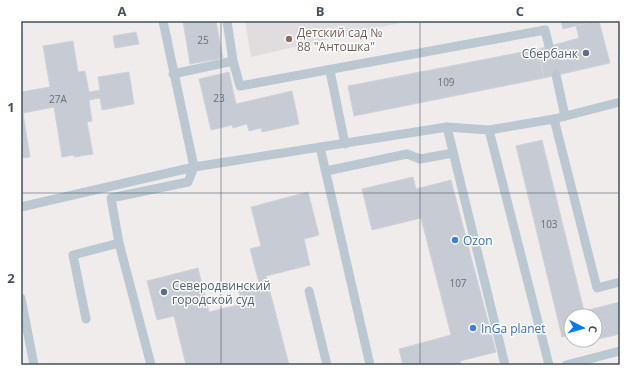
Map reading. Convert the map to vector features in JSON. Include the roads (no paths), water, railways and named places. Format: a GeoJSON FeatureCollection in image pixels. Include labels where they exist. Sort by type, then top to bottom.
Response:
{"type":"FeatureCollection","features":[{"type":"Feature","properties":{"kind":"lane"},"geometry":{"type":"LineString","coordinates":[[150,365],[119,243],[111,198],[188,182],[194,167],[173,74],[163,21]]}},
{"type":"Feature","properties":{"kind":"lane"},"geometry":{"type":"LineString","coordinates":[[227,21],[233,61],[240,86],[330,71],[544,25],[549,46]]}},
{"type":"Feature","properties":{"kind":"lane"},"geometry":{"type":"LineString","coordinates":[[173,74],[233,61]]}},
{"type":"Feature","properties":{"kind":"lane"},"geometry":{"type":"LineString","coordinates":[[330,71],[345,144]]}},
{"type":"Feature","properties":{"kind":"lane"},"geometry":{"type":"LineString","coordinates":[[556,75],[565,116]]}},
{"type":"Feature","properties":{"kind":"lane"},"geometry":{"type":"LineString","coordinates":[[21,207],[194,167],[446,127],[489,130],[554,119],[620,102]]}},
{"type":"Feature","properties":{"kind":"lane"},"geometry":{"type":"LineString","coordinates":[[554,119],[597,288],[620,282]]}},
{"type":"Feature","properties":{"kind":"lane"},"geometry":{"type":"LineString","coordinates":[[446,127],[506,365]]}},
{"type":"Feature","properties":{"kind":"lane"},"geometry":{"type":"LineString","coordinates":[[489,130],[549,365]]}},
{"type":"Feature","properties":{"kind":"lane"},"geometry":{"type":"LineString","coordinates":[[320,147],[370,365]]}},
{"type":"Feature","properties":{"kind":"lane"},"geometry":{"type":"LineString","coordinates":[[326,171],[407,154],[420,159],[453,153]]}},
{"type":"Feature","properties":{"kind":"lane"},"geometry":{"type":"LineString","coordinates":[[86,319],[73,255],[119,243]]}},
{"type":"Feature","properties":{"kind":"lane"},"geometry":{"type":"LineString","coordinates":[[309,291],[327,365]]}},
{"type":"Feature","properties":{"kind":"lane"},"geometry":{"type":"LineString","coordinates":[[21,298],[34,365]]}},
{"type":"Feature","properties":{"kind":"lane"},"geometry":{"type":"LineString","coordinates":[[566,365],[620,350]]}},
{"type":"Feature","properties":{"kind":"place","name":"Детский сад № 88 \"Антошка\""},"geometry":{"type":"Point","coordinates":[289,39]}},
{"type":"Feature","properties":{"kind":"place","name":"Сбербанк"},"geometry":{"type":"Point","coordinates":[586,53]}},
{"type":"Feature","properties":{"kind":"place","name":"Ozon"},"geometry":{"type":"Point","coordinates":[455,240]}},
{"type":"Feature","properties":{"kind":"place","name":"Северодвинский городской суд"},"geometry":{"type":"Point","coordinates":[164,292]}},
{"type":"Feature","properties":{"kind":"place","name":"InGa planet"},"geometry":{"type":"Point","coordinates":[473,328]}}]}
